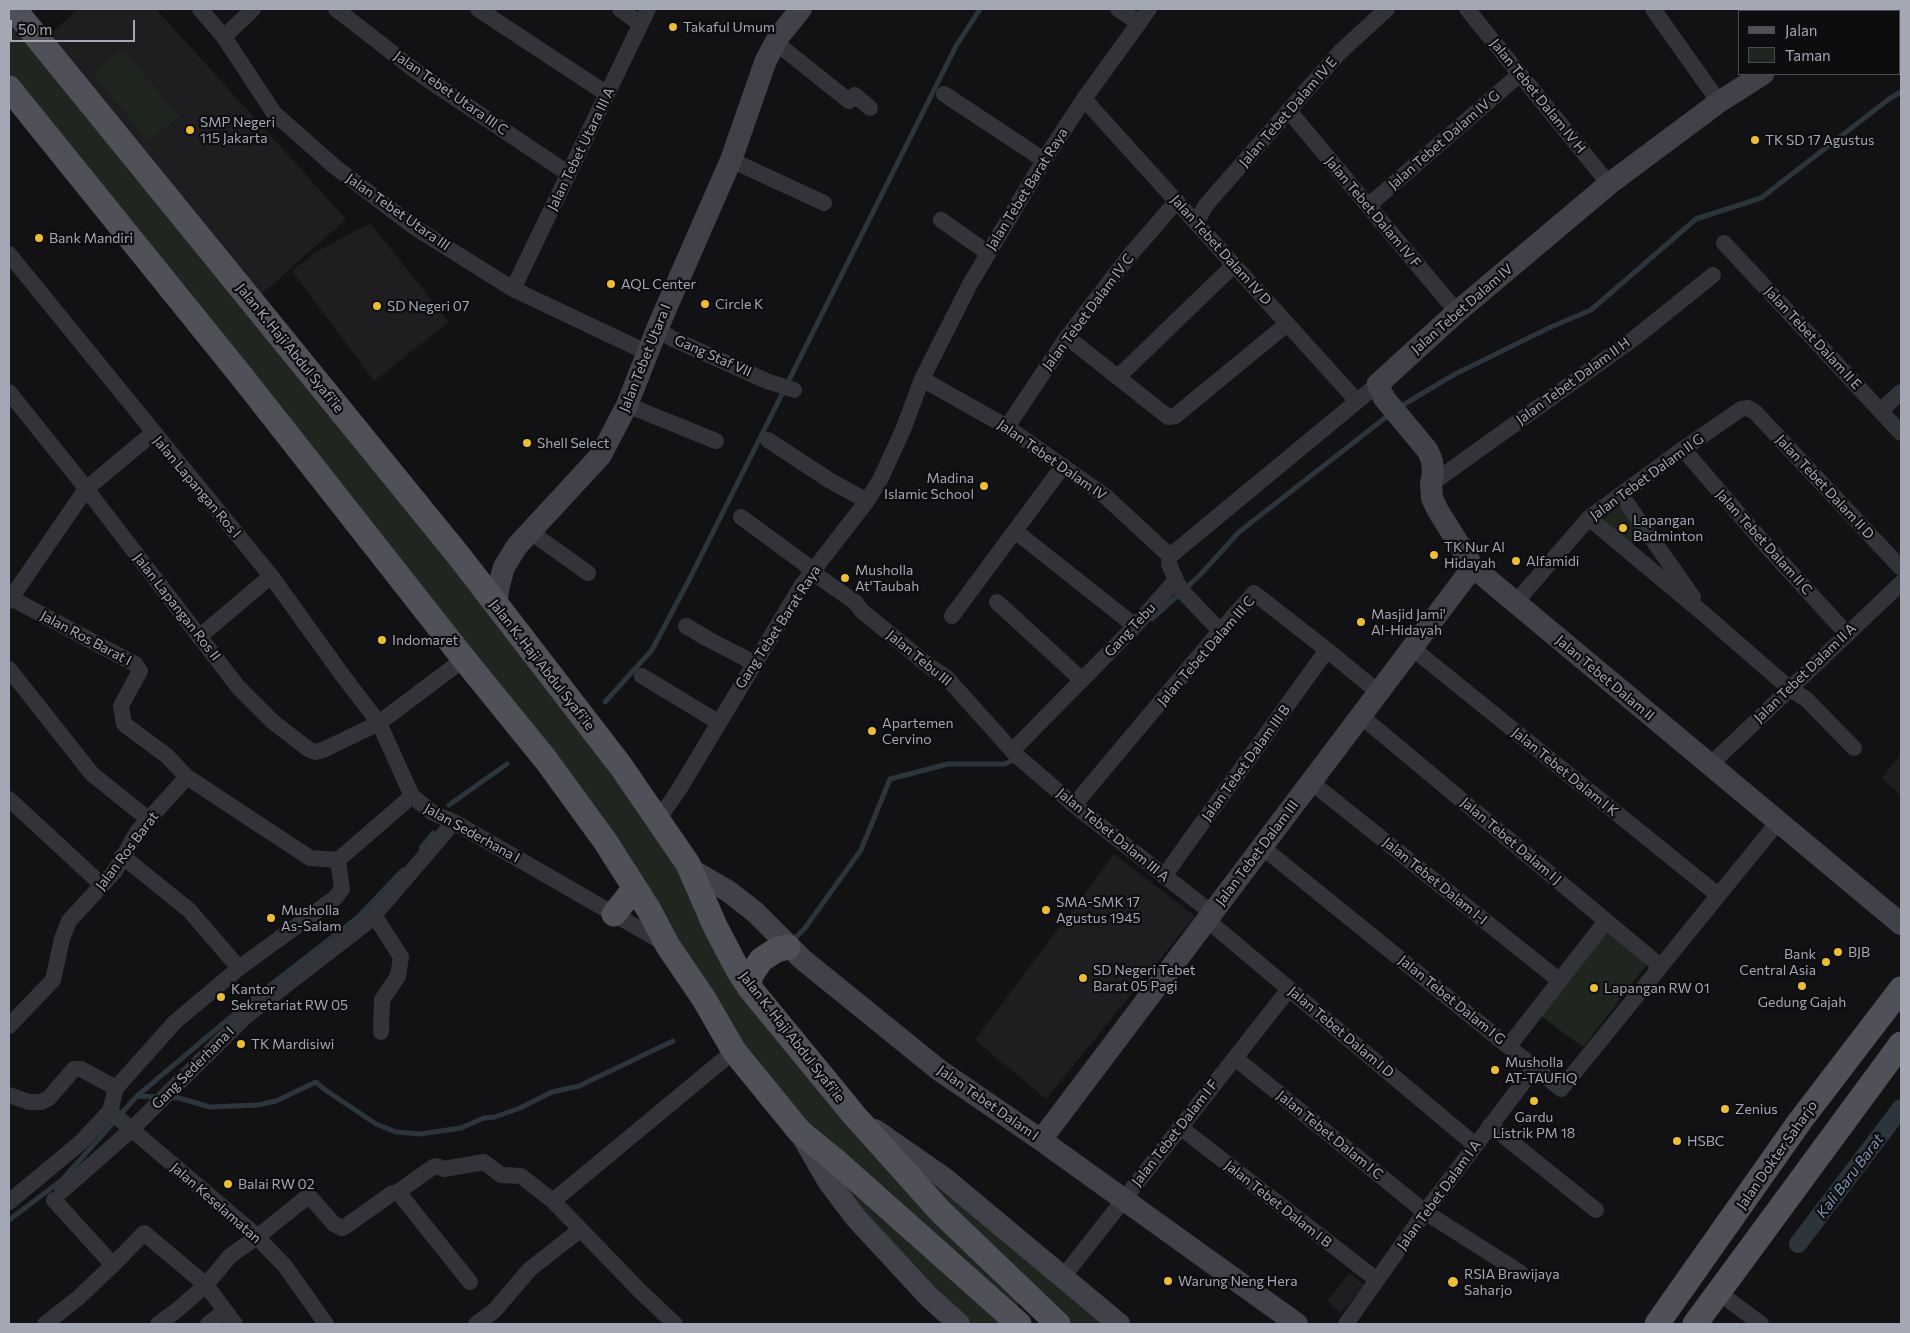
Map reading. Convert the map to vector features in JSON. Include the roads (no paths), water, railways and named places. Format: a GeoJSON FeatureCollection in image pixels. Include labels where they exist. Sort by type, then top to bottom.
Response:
{"type":"FeatureCollection","features":[{"type":"Feature","properties":{"kind":"main road","name":"Jalan K. Haji Abdul Syafi'ie"},"geometry":{"type":"LineString","coordinates":[[14,9],[459,556],[620,765],[690,869],[715,926],[749,987],[854,1115],[940,1211],[1058,1324]]}},
{"type":"Feature","properties":{"kind":"main road"},"geometry":{"type":"LineString","coordinates":[[9,88],[243,378],[520,730],[546,760],[605,841],[635,888],[668,946],[704,999],[729,1042],[800,1132],[837,1162],[1019,1324]]}},
{"type":"Feature","properties":{"kind":"main road"},"geometry":{"type":"LineString","coordinates":[[614,914],[635,888]]}},
{"type":"Feature","properties":{"kind":"main road"},"geometry":{"type":"LineString","coordinates":[[749,987],[751,975],[761,960],[776,950],[788,947]]}},
{"type":"Feature","properties":{"kind":"main road","name":"Jalan Dokter Saharjo"},"geometry":{"type":"LineString","coordinates":[[1657,1324],[1800,1121],[1901,989]]}},
{"type":"Feature","properties":{"kind":"main road"},"geometry":{"type":"LineString","coordinates":[[1695,1324],[1901,1044]]}},
{"type":"Feature","properties":{"kind":"street","name":"Jalan Tebet Utara III"},"geometry":{"type":"LineString","coordinates":[[200,9],[224,37],[274,113],[334,166],[414,227],[513,289],[648,353]]}},
{"type":"Feature","properties":{"kind":"street"},"geometry":{"type":"LineString","coordinates":[[224,37],[253,9]]}},
{"type":"Feature","properties":{"kind":"street","name":"Jalan Tebet Utara III C"},"geometry":{"type":"LineString","coordinates":[[336,9],[421,74],[569,174]]}},
{"type":"Feature","properties":{"kind":"street"},"geometry":{"type":"LineString","coordinates":[[478,9],[607,94]]}},
{"type":"Feature","properties":{"kind":"street"},"geometry":{"type":"LineString","coordinates":[[620,9],[640,24]]}},
{"type":"Feature","properties":{"kind":"street","name":"Jalan Tebet Utara III A"},"geometry":{"type":"LineString","coordinates":[[513,289],[648,9]]}},
{"type":"Feature","properties":{"kind":"street","name":"Jalan Tebet Utara I"},"geometry":{"type":"LineString","coordinates":[[496,606],[504,567],[529,531],[601,454],[627,405],[657,329],[731,160],[766,60],[774,42],[801,9]]}},
{"type":"Feature","properties":{"kind":"street"},"geometry":{"type":"LineString","coordinates":[[1118,9],[1138,23]]}},
{"type":"Feature","properties":{"kind":"street","name":"Jalan Tebet Barat Raya"},"geometry":{"type":"LineString","coordinates":[[922,379],[970,284],[1044,160],[1084,99],[1150,9]]}},
{"type":"Feature","properties":{"kind":"street","name":"Jalan Tebet Dalam IV E"},"geometry":{"type":"LineString","coordinates":[[1196,222],[1206,205],[1340,52],[1387,9]]}},
{"type":"Feature","properties":{"kind":"street","name":"Jalan Tebet Dalam IV H"},"geometry":{"type":"LineString","coordinates":[[1468,9],[1609,184]]}},
{"type":"Feature","properties":{"kind":"street"},"geometry":{"type":"LineString","coordinates":[[1653,9],[1719,102]]}},
{"type":"Feature","properties":{"kind":"street"},"geometry":{"type":"LineString","coordinates":[[774,42],[849,101],[854,95],[870,108]]}},
{"type":"Feature","properties":{"kind":"street","name":"Jalan Tebet Dalam IV G"},"geometry":{"type":"LineString","coordinates":[[1368,206],[1520,74]]}},
{"type":"Feature","properties":{"kind":"street","name":"Jalan Tebet Dalam IV"},"geometry":{"type":"LineString","coordinates":[[922,379],[1007,427],[1063,466],[1105,496],[1170,556],[1357,401],[1381,391],[1457,312],[1609,184],[1719,102],[1761,75]]}},
{"type":"Feature","properties":{"kind":"street"},"geometry":{"type":"LineString","coordinates":[[944,94],[1044,160]]}},
{"type":"Feature","properties":{"kind":"street","name":"Jalan Tebet Dalam IV D"},"geometry":{"type":"LineString","coordinates":[[1084,99],[1357,401]]}},
{"type":"Feature","properties":{"kind":"street","name":"Jalan Tebet Dalam IV F"},"geometry":{"type":"LineString","coordinates":[[1289,111],[1457,312]]}},
{"type":"Feature","properties":{"kind":"street"},"geometry":{"type":"LineString","coordinates":[[731,160],[824,203]]}},
{"type":"Feature","properties":{"kind":"street","name":"Jalan Tebet Dalam IV C"},"geometry":{"type":"LineString","coordinates":[[1007,427],[1067,337],[1130,255],[1177,201]]}},
{"type":"Feature","properties":{"kind":"street"},"geometry":{"type":"LineString","coordinates":[[940,220],[988,253]]}},
{"type":"Feature","properties":{"kind":"street","name":"Jalan Tebet Dalam II E"},"geometry":{"type":"LineString","coordinates":[[1724,243],[1901,433]]}},
{"type":"Feature","properties":{"kind":"street","name":"Jalan Lapangan Ros I"},"geometry":{"type":"LineString","coordinates":[[9,254],[271,576],[342,676],[380,724]]}},
{"type":"Feature","properties":{"kind":"street"},"geometry":{"type":"LineString","coordinates":[[1118,377],[1234,265]]}},
{"type":"Feature","properties":{"kind":"street","name":"Jalan Tebet Dalam II H"},"geometry":{"type":"LineString","coordinates":[[1431,484],[1636,337],[1713,274]]}},
{"type":"Feature","properties":{"kind":"street"},"geometry":{"type":"LineString","coordinates":[[1067,337],[1168,417],[1175,416],[1287,324]]}},
{"type":"Feature","properties":{"kind":"street","name":"Gang Staf VII"},"geometry":{"type":"LineString","coordinates":[[657,329],[673,339],[771,382],[794,390]]}},
{"type":"Feature","properties":{"kind":"street","name":"Gang Tebet Barat Raya"},"geometry":{"type":"LineString","coordinates":[[657,821],[678,791],[754,663],[812,572],[867,501],[880,480],[903,430],[922,379]]}},
{"type":"Feature","properties":{"kind":"street","name":"Jalan Tebet Dalam II"},"geometry":{"type":"LineString","coordinates":[[1381,391],[1428,451],[1432,467],[1432,498],[1473,567],[1901,924]]}},
{"type":"Feature","properties":{"kind":"street","name":"Jalan Lapangan Ros II"},"geometry":{"type":"LineString","coordinates":[[9,392],[238,687],[272,721],[312,751],[324,750],[380,724]]}},
{"type":"Feature","properties":{"kind":"street"},"geometry":{"type":"LineString","coordinates":[[1880,411],[1901,392]]}},
{"type":"Feature","properties":{"kind":"street"},"geometry":{"type":"LineString","coordinates":[[627,405],[716,441]]}},
{"type":"Feature","properties":{"kind":"street","name":"Jalan Tebet Dalam II G"},"geometry":{"type":"LineString","coordinates":[[1515,603],[1589,518],[1683,449],[1741,409],[1748,408]]}},
{"type":"Feature","properties":{"kind":"street","name":"Jalan Tebet Dalam II D"},"geometry":{"type":"LineString","coordinates":[[1748,408],[1755,412],[1901,568]]}},
{"type":"Feature","properties":{"kind":"street"},"geometry":{"type":"LineString","coordinates":[[10,599],[86,489],[153,433]]}},
{"type":"Feature","properties":{"kind":"street"},"geometry":{"type":"LineString","coordinates":[[768,440],[829,480],[867,501]]}},
{"type":"Feature","properties":{"kind":"street","name":"Jalan Tebet Dalam II C"},"geometry":{"type":"LineString","coordinates":[[1683,449],[1847,634]]}},
{"type":"Feature","properties":{"kind":"street"},"geometry":{"type":"LineString","coordinates":[[952,616],[1063,466]]}},
{"type":"Feature","properties":{"kind":"street"},"geometry":{"type":"LineString","coordinates":[[1621,495],[1704,614]]}},
{"type":"Feature","properties":{"kind":"street","name":"Jalan Tebu III"},"geometry":{"type":"LineString","coordinates":[[741,518],[855,602],[862,611],[929,666],[947,678],[1016,755]]}},
{"type":"Feature","properties":{"kind":"street"},"geometry":{"type":"LineString","coordinates":[[1589,518],[1790,688],[1806,699],[1854,748]]}},
{"type":"Feature","properties":{"kind":"street"},"geometry":{"type":"LineString","coordinates":[[529,531],[588,573]]}},
{"type":"Feature","properties":{"kind":"street"},"geometry":{"type":"LineString","coordinates":[[1015,531],[1135,626]]}},
{"type":"Feature","properties":{"kind":"street"},"geometry":{"type":"LineString","coordinates":[[1170,556],[1169,564],[1180,587],[1220,631]]}},
{"type":"Feature","properties":{"kind":"street","name":"Jalan Tebet Dalam III"},"geometry":{"type":"LineString","coordinates":[[1041,1140],[1473,567]]}},
{"type":"Feature","properties":{"kind":"street"},"geometry":{"type":"LineString","coordinates":[[199,637],[271,576]]}},
{"type":"Feature","properties":{"kind":"street","name":"Jalan Tebet Dalam II A"},"geometry":{"type":"LineString","coordinates":[[1710,765],[1901,582]]}},
{"type":"Feature","properties":{"kind":"street","name":"Gang Tebu"},"geometry":{"type":"LineString","coordinates":[[1016,755],[1082,680],[1135,626],[1180,587]]}},
{"type":"Feature","properties":{"kind":"street","name":"Jalan Tebet Dalam III C"},"geometry":{"type":"LineString","coordinates":[[1074,805],[1220,631],[1255,594],[1378,692]]}},
{"type":"Feature","properties":{"kind":"street","name":"Jalan Ros Barat I"},"geometry":{"type":"LineString","coordinates":[[10,599],[135,664],[140,671],[121,706],[124,724],[167,756],[187,777]]}},
{"type":"Feature","properties":{"kind":"street"},"geometry":{"type":"LineString","coordinates":[[997,602],[1082,680]]}},
{"type":"Feature","properties":{"kind":"street"},"geometry":{"type":"LineString","coordinates":[[686,626],[754,663]]}},
{"type":"Feature","properties":{"kind":"street","name":"Jalan Tebet Dalam I K"},"geometry":{"type":"LineString","coordinates":[[1412,648],[1718,895]]}},
{"type":"Feature","properties":{"kind":"street","name":"Jalan Tebet Dalam III B"},"geometry":{"type":"LineString","coordinates":[[1164,876],[1327,650]]}},
{"type":"Feature","properties":{"kind":"street"},"geometry":{"type":"LineString","coordinates":[[380,724],[464,659]]}},
{"type":"Feature","properties":{"kind":"street"},"geometry":{"type":"LineString","coordinates":[[9,669],[92,774],[148,819]]}},
{"type":"Feature","properties":{"kind":"street"},"geometry":{"type":"LineString","coordinates":[[642,676],[718,722]]}},
{"type":"Feature","properties":{"kind":"street","name":"Jalan Tebet Dalam I J"},"geometry":{"type":"LineString","coordinates":[[1361,716],[1660,966]]}},
{"type":"Feature","properties":{"kind":"street","name":"Jalan Sederhana I"},"geometry":{"type":"LineString","coordinates":[[380,724],[412,796],[445,818],[668,946]]}},
{"type":"Feature","properties":{"kind":"street","name":"Jalan Tebet Dalam III A"},"geometry":{"type":"LineString","coordinates":[[1016,755],[1074,805],[1164,876],[1209,917]]}},
{"type":"Feature","properties":{"kind":"street"},"geometry":{"type":"LineString","coordinates":[[187,777],[310,858],[338,860],[412,796]]}},
{"type":"Feature","properties":{"kind":"street","name":"Jalan Ros Barat"},"geometry":{"type":"LineString","coordinates":[[9,1026],[53,980],[62,940],[70,921],[115,871],[137,832],[187,777]]}},
{"type":"Feature","properties":{"kind":"street","name":"Jalan Tebet Dalam I-I"},"geometry":{"type":"LineString","coordinates":[[1311,782],[1560,981]]}},
{"type":"Feature","properties":{"kind":"street"},"geometry":{"type":"LineString","coordinates":[[9,799],[102,885]]}},
{"type":"Feature","properties":{"kind":"street","name":"Gang Sederhana I"},"geometry":{"type":"LineString","coordinates":[[113,1265],[58,1195],[128,1127],[164,1097],[244,1017],[369,921],[445,818]]}},
{"type":"Feature","properties":{"kind":"street","name":"Jalan Tebet Dalam I G"},"geometry":{"type":"LineString","coordinates":[[1262,847],[1561,1088],[1778,822]]}},
{"type":"Feature","properties":{"kind":"street"},"geometry":{"type":"LineString","coordinates":[[122,856],[189,910],[239,968]]}},
{"type":"Feature","properties":{"kind":"street"},"geometry":{"type":"LineString","coordinates":[[9,1202],[80,1143],[110,1111],[116,1088],[175,1022],[239,968],[336,898],[342,888],[338,860]]}},
{"type":"Feature","properties":{"kind":"street","name":"Jalan Tebet Dalam I"},"geometry":{"type":"LineString","coordinates":[[690,869],[728,890],[755,912],[802,960],[939,1070],[1041,1140],[1297,1324]]}},
{"type":"Feature","properties":{"kind":"street"},"geometry":{"type":"LineString","coordinates":[[374,915],[401,956],[398,976],[382,1000],[381,1032]]}},
{"type":"Feature","properties":{"kind":"street","name":"Jalan Tebet Dalam I D"},"geometry":{"type":"LineString","coordinates":[[1209,917],[1288,989],[1475,1145]]}},
{"type":"Feature","properties":{"kind":"street"},"geometry":{"type":"LineString","coordinates":[[1509,1046],[1606,921]]}},
{"type":"Feature","properties":{"kind":"street","name":"Jalan Tebet Dalam I F"},"geometry":{"type":"LineString","coordinates":[[1063,1277],[1288,989]]}},
{"type":"Feature","properties":{"kind":"street"},"geometry":{"type":"LineString","coordinates":[[553,1201],[729,1042]]}},
{"type":"Feature","properties":{"kind":"street","name":"Jalan Tebet Dalam I C"},"geometry":{"type":"LineString","coordinates":[[1235,1058],[1425,1212],[1521,1273]]}},
{"type":"Feature","properties":{"kind":"street","name":"Jalan Tebet Dalam I A"},"geometry":{"type":"LineString","coordinates":[[1346,1324],[1425,1212],[1535,1067]]}},
{"type":"Feature","properties":{"kind":"street"},"geometry":{"type":"LineString","coordinates":[[9,1095],[29,1102],[41,1102],[49,1098],[74,1069],[81,1069],[116,1088]]}},
{"type":"Feature","properties":{"kind":"street","name":"Jalan Keselamatan"},"geometry":{"type":"LineString","coordinates":[[110,1111],[258,1237],[285,1266],[326,1324]]}},
{"type":"Feature","properties":{"kind":"street"},"geometry":{"type":"LineString","coordinates":[[854,1115],[944,1178],[1119,1324]]}},
{"type":"Feature","properties":{"kind":"street"},"geometry":{"type":"LineString","coordinates":[[1490,1125],[1596,1210]]}},
{"type":"Feature","properties":{"kind":"street","name":"Jalan Tebet Dalam I B"},"geometry":{"type":"LineString","coordinates":[[1180,1127],[1377,1280]]}},
{"type":"Feature","properties":{"kind":"street"},"geometry":{"type":"LineString","coordinates":[[800,1132],[828,1182],[856,1218],[929,1297],[959,1324]]}},
{"type":"Feature","properties":{"kind":"street"},"geometry":{"type":"LineString","coordinates":[[158,1324],[206,1285],[230,1256],[258,1237],[307,1197],[310,1197],[334,1224],[342,1228],[433,1167],[439,1166],[444,1169],[484,1162],[500,1175],[521,1176],[553,1201],[675,1324]]}},
{"type":"Feature","properties":{"kind":"street"},"geometry":{"type":"LineString","coordinates":[[398,1192],[470,1282]]}},
{"type":"Feature","properties":{"kind":"street"},"geometry":{"type":"LineString","coordinates":[[476,1324],[494,1311],[530,1269],[580,1230]]}},
{"type":"Feature","properties":{"kind":"street"},"geometry":{"type":"LineString","coordinates":[[45,1324],[58,1316],[144,1233],[206,1285],[235,1324]]}},
{"type":"Feature","properties":{"kind":"street"},"geometry":{"type":"LineString","coordinates":[[1718,1292],[1761,1324]]}},
{"type":"Feature","properties":{"kind":"street"},"geometry":{"type":"LineString","coordinates":[[208,1324],[225,1311]]}},
{"type":"Feature","properties":{"kind":"waterway"},"geometry":{"type":"LineString","coordinates":[[605,702],[652,650],[689,580],[956,46],[980,9]]}},
{"type":"Feature","properties":{"kind":"waterway"},"geometry":{"type":"LineString","coordinates":[[1398,408],[1455,374],[1551,327],[1591,310],[1696,219],[1761,198],[1889,99],[1901,92]]}},
{"type":"Feature","properties":{"kind":"waterway"},"geometry":{"type":"LineString","coordinates":[[1152,619],[1200,575],[1239,532],[1390,414]]}},
{"type":"Feature","properties":{"kind":"waterway"},"geometry":{"type":"LineString","coordinates":[[792,941],[805,928],[861,850],[890,779],[948,764],[1005,764],[1015,759]]}},
{"type":"Feature","properties":{"kind":"waterway"},"geometry":{"type":"LineString","coordinates":[[449,805],[507,764]]}},
{"type":"Feature","properties":{"kind":"waterway"},"geometry":{"type":"LineString","coordinates":[[421,848],[433,833]]}},
{"type":"Feature","properties":{"kind":"waterway"},"geometry":{"type":"LineString","coordinates":[[9,1220],[62,1180],[137,1096],[251,1000],[357,918],[403,870]]}},
{"type":"Feature","properties":{"kind":"waterway"},"geometry":{"type":"LineString","coordinates":[[168,1097],[179,1098],[210,1107],[258,1105],[276,1101],[316,1082],[376,1124],[396,1132],[420,1134],[461,1128],[484,1118],[495,1117],[520,1108],[552,1092],[579,1086],[673,1041]]}},
{"type":"Feature","properties":{"kind":"waterway"},"geometry":{"type":"LineString","coordinates":[[137,1096],[160,1097]]}},
{"type":"Feature","properties":{"kind":"waterway","name":"Kali Baru Barat"},"geometry":{"type":"LineString","coordinates":[[1798,1244],[1901,1108]]}},
{"type":"Feature","properties":{"kind":"place","name":"Takaful Umum"},"geometry":{"type":"Point","coordinates":[673,27]}},
{"type":"Feature","properties":{"kind":"place","name":"SMP Negeri 115 Jakarta"},"geometry":{"type":"Point","coordinates":[190,130]}},
{"type":"Feature","properties":{"kind":"place","name":"TK SD 17 Agustus"},"geometry":{"type":"Point","coordinates":[1755,140]}},
{"type":"Feature","properties":{"kind":"place","name":"Bank Mandiri"},"geometry":{"type":"Point","coordinates":[39,238]}},
{"type":"Feature","properties":{"kind":"place","name":"AQL Center"},"geometry":{"type":"Point","coordinates":[611,284]}},
{"type":"Feature","properties":{"kind":"place","name":"Circle K"},"geometry":{"type":"Point","coordinates":[705,304]}},
{"type":"Feature","properties":{"kind":"place","name":"SD Negeri 07"},"geometry":{"type":"Point","coordinates":[377,306]}},
{"type":"Feature","properties":{"kind":"place","name":"Shell Select"},"geometry":{"type":"Point","coordinates":[527,443]}},
{"type":"Feature","properties":{"kind":"place","name":"Madina Islamic School"},"geometry":{"type":"Point","coordinates":[984,486]}},
{"type":"Feature","properties":{"kind":"place","name":"Lapangan Badminton"},"geometry":{"type":"Point","coordinates":[1623,528]}},
{"type":"Feature","properties":{"kind":"place","name":"TK Nur Al Hidayah"},"geometry":{"type":"Point","coordinates":[1434,555]}},
{"type":"Feature","properties":{"kind":"place","name":"Alfamidi"},"geometry":{"type":"Point","coordinates":[1516,561]}},
{"type":"Feature","properties":{"kind":"place","name":"Musholla At'Taubah"},"geometry":{"type":"Point","coordinates":[845,578]}},
{"type":"Feature","properties":{"kind":"place","name":"Masjid Jami' Al-Hidayah"},"geometry":{"type":"Point","coordinates":[1361,622]}},
{"type":"Feature","properties":{"kind":"place","name":"Indomaret"},"geometry":{"type":"Point","coordinates":[382,640]}},
{"type":"Feature","properties":{"kind":"place","name":"Apartemen Cervino"},"geometry":{"type":"Point","coordinates":[872,731]}},
{"type":"Feature","properties":{"kind":"place","name":"SMA-SMK 17 Agustus 1945"},"geometry":{"type":"Point","coordinates":[1046,910]}},
{"type":"Feature","properties":{"kind":"place","name":"Musholla As-Salam"},"geometry":{"type":"Point","coordinates":[271,918]}},
{"type":"Feature","properties":{"kind":"place","name":"BJB"},"geometry":{"type":"Point","coordinates":[1838,952]}},
{"type":"Feature","properties":{"kind":"place","name":"Bank Central Asia"},"geometry":{"type":"Point","coordinates":[1826,962]}},
{"type":"Feature","properties":{"kind":"place","name":"SD Negeri Tebet Barat 05 Pagi"},"geometry":{"type":"Point","coordinates":[1083,978]}},
{"type":"Feature","properties":{"kind":"place","name":"Gedung Gajah"},"geometry":{"type":"Point","coordinates":[1802,986]}},
{"type":"Feature","properties":{"kind":"place","name":"Lapangan RW 01"},"geometry":{"type":"Point","coordinates":[1594,988]}},
{"type":"Feature","properties":{"kind":"place","name":"Kantor Sekretariat RW 05"},"geometry":{"type":"Point","coordinates":[221,997]}},
{"type":"Feature","properties":{"kind":"place","name":"TK Mardisiwi"},"geometry":{"type":"Point","coordinates":[241,1044]}},
{"type":"Feature","properties":{"kind":"place","name":"Musholla AT-TAUFIQ"},"geometry":{"type":"Point","coordinates":[1495,1070]}},
{"type":"Feature","properties":{"kind":"place","name":"Gardu Listrik PM 18"},"geometry":{"type":"Point","coordinates":[1534,1101]}},
{"type":"Feature","properties":{"kind":"place","name":"Zenius"},"geometry":{"type":"Point","coordinates":[1725,1109]}},
{"type":"Feature","properties":{"kind":"place","name":"HSBC"},"geometry":{"type":"Point","coordinates":[1677,1141]}},
{"type":"Feature","properties":{"kind":"place","name":"Balai RW 02"},"geometry":{"type":"Point","coordinates":[228,1184]}},
{"type":"Feature","properties":{"kind":"place","name":"Warung Neng Hera"},"geometry":{"type":"Point","coordinates":[1168,1281]}},
{"type":"Feature","properties":{"kind":"place","name":"RSIA Brawijaya Saharjo"},"geometry":{"type":"Point","coordinates":[1453,1282]}}]}
